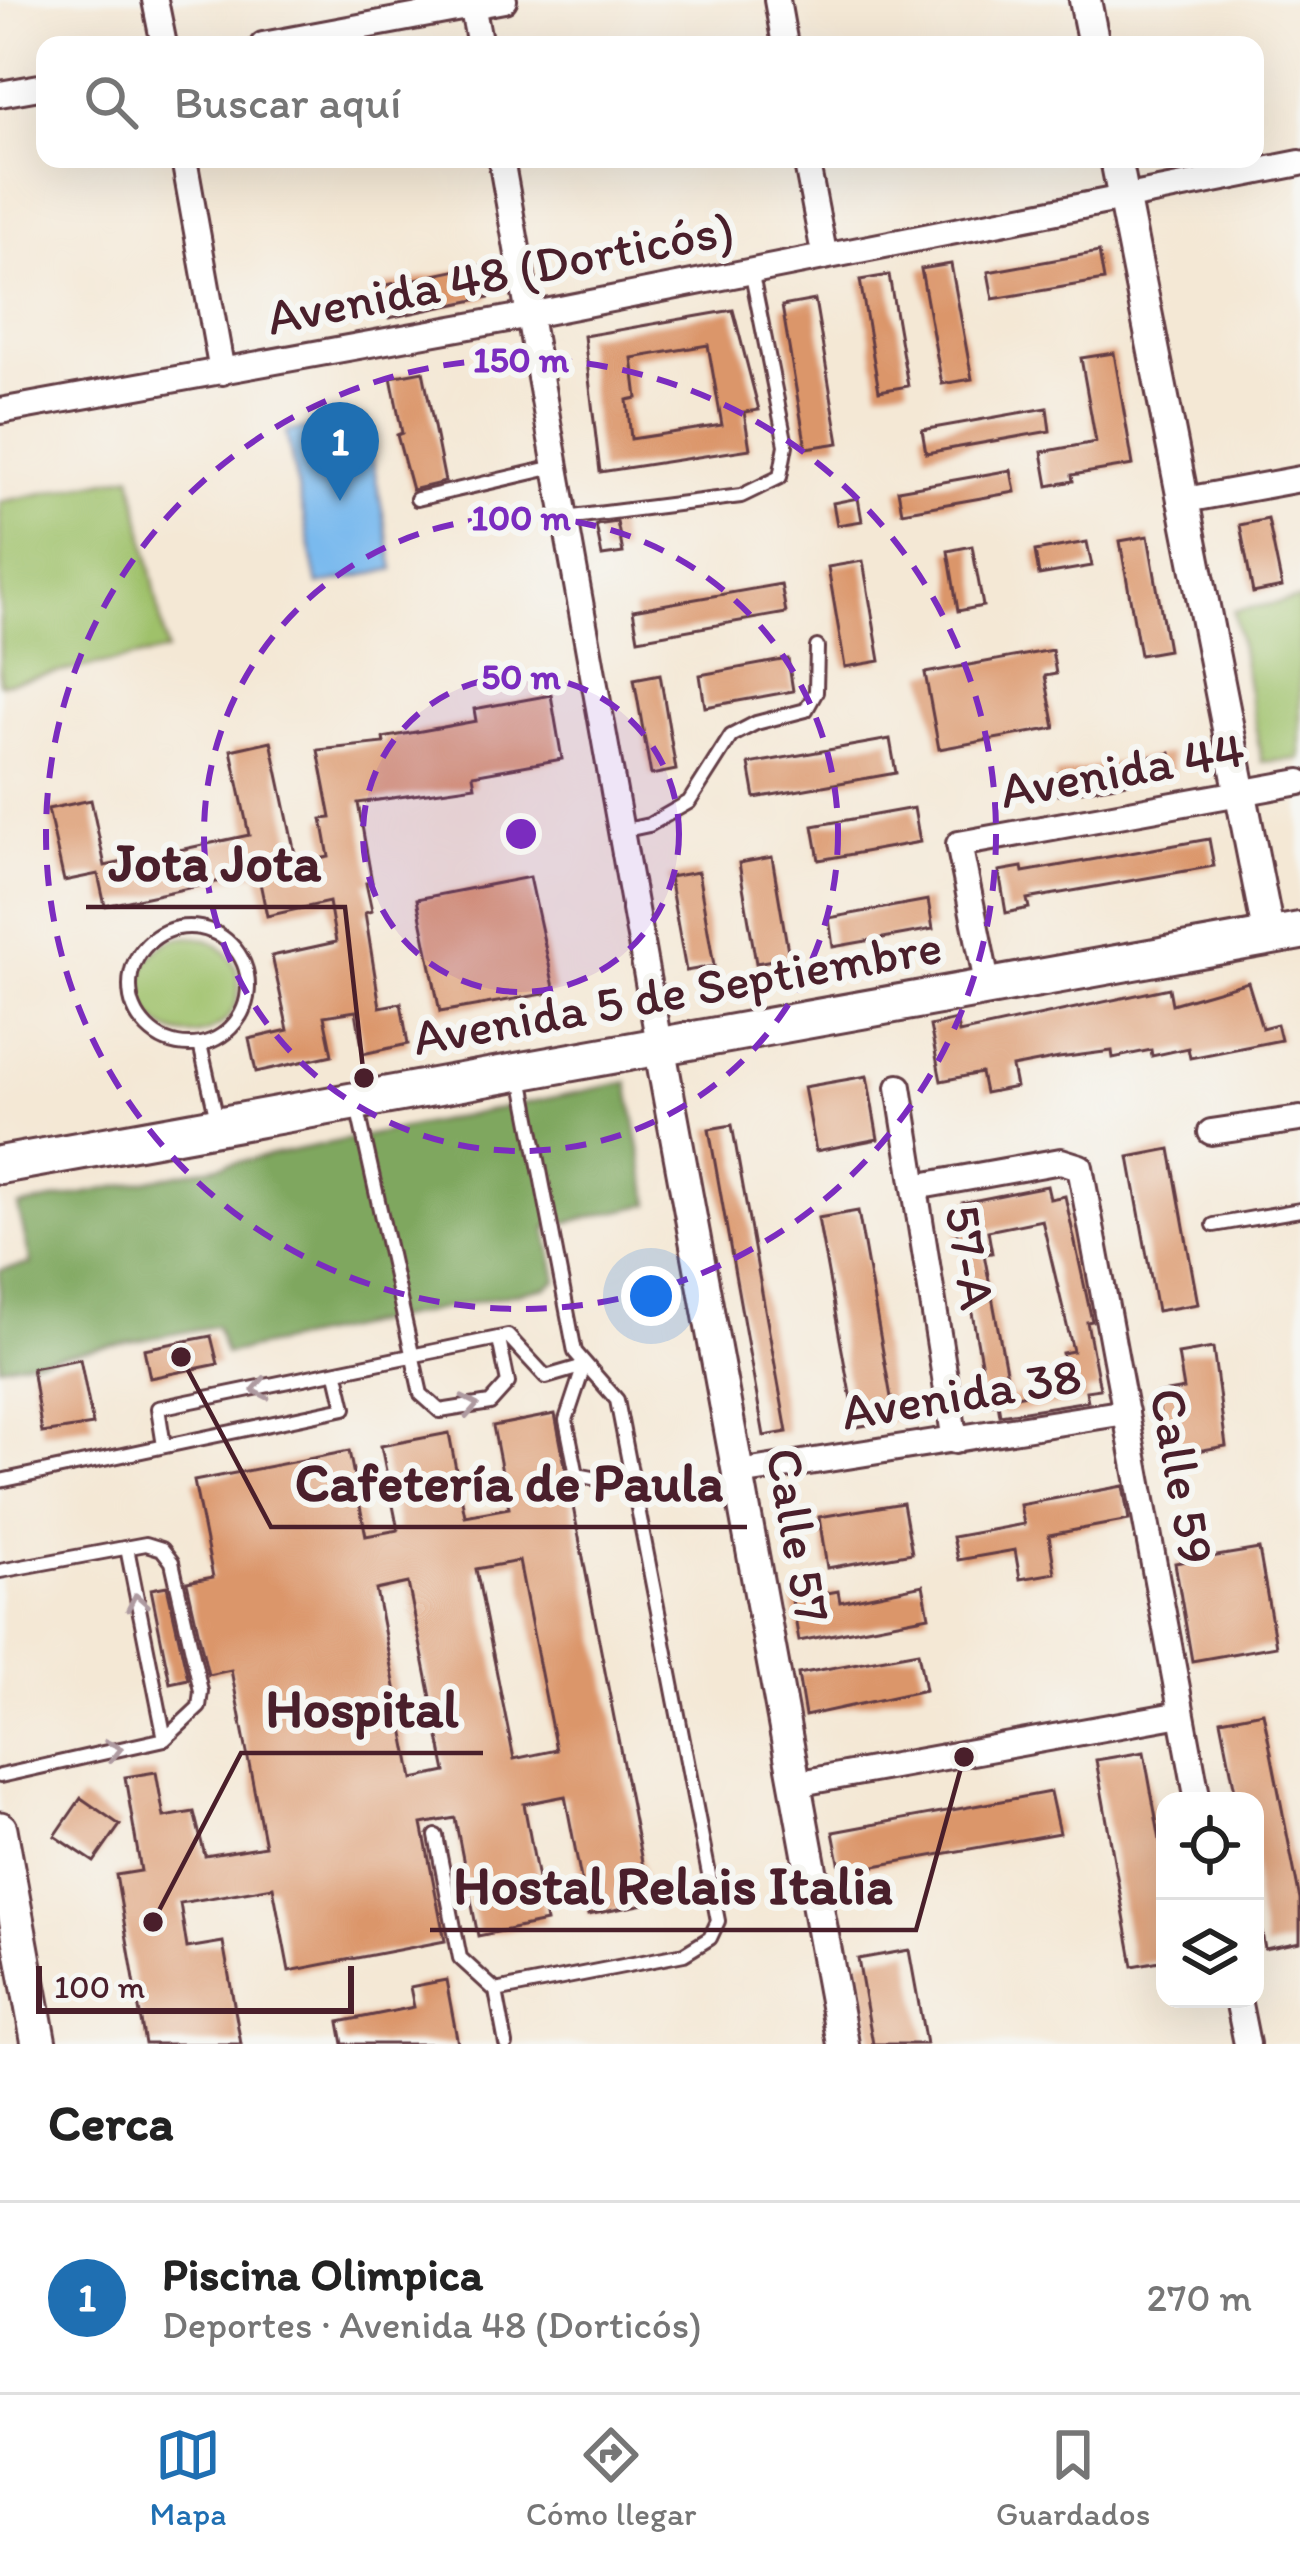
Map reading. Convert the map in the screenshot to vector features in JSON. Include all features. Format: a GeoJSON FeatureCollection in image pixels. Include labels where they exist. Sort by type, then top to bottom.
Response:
{"type":"FeatureCollection","features":[{"type":"Feature","properties":{"kind":"main road","name":"Avenida 5 de Septiembre"},"geometry":{"type":"LineString","coordinates":[[0,1165],[1284,934]]}},
{"type":"Feature","properties":{"kind":"main road"},"geometry":{"type":"LineString","coordinates":[[0,1829],[9,1937],[39,2044]]}},
{"type":"Feature","properties":{"kind":"street"},"geometry":{"type":"LineString","coordinates":[[155,0],[162,36]]}},
{"type":"Feature","properties":{"kind":"street"},"geometry":{"type":"LineString","coordinates":[[308,36],[504,0]]}},
{"type":"Feature","properties":{"kind":"street"},"geometry":{"type":"LineString","coordinates":[[777,0],[783,36]]}},
{"type":"Feature","properties":{"kind":"street"},"geometry":{"type":"LineString","coordinates":[[1085,0],[1092,36]]}},
{"type":"Feature","properties":{"kind":"street"},"geometry":{"type":"LineString","coordinates":[[472,3],[478,36]]}},
{"type":"Feature","properties":{"kind":"street"},"geometry":{"type":"LineString","coordinates":[[0,94],[36,88]]}},
{"type":"Feature","properties":{"kind":"street","name":"Avenida 48 (Dorticós)"},"geometry":{"type":"LineString","coordinates":[[0,411],[530,314],[1300,163]]}},
{"type":"Feature","properties":{"kind":"street"},"geometry":{"type":"LineString","coordinates":[[186,168],[222,372]]}},
{"type":"Feature","properties":{"kind":"street"},"geometry":{"type":"LineString","coordinates":[[503,168],[659,1044]]}},
{"type":"Feature","properties":{"kind":"street"},"geometry":{"type":"LineString","coordinates":[[808,168],[824,254]]}},
{"type":"Feature","properties":{"kind":"street"},"geometry":{"type":"LineString","coordinates":[[1117,168],[1237,794],[1284,934]]}},
{"type":"Feature","properties":{"kind":"street"},"geometry":{"type":"LineString","coordinates":[[1180,501],[1300,479]]}},
{"type":"Feature","properties":{"kind":"street","name":"Avenida 44"},"geometry":{"type":"LineString","coordinates":[[988,988],[959,844],[1300,782]]}},
{"type":"Feature","properties":{"kind":"street","name":"Calle 57"},"geometry":{"type":"LineString","coordinates":[[659,1044],[843,2044]]}},
{"type":"Feature","properties":{"kind":"street","name":"57-A"},"geometry":{"type":"LineString","coordinates":[[898,1087],[955,1441]]}},
{"type":"Feature","properties":{"kind":"street"},"geometry":{"type":"LineString","coordinates":[[1211,1132],[1300,1119]]}},
{"type":"Feature","properties":{"kind":"street","name":"Calle 59"},"geometry":{"type":"LineString","coordinates":[[915,1187],[1061,1161],[1080,1167],[1196,1792]]}},
{"type":"Feature","properties":{"kind":"street","name":"Avenida 38"},"geometry":{"type":"LineString","coordinates":[[739,1473],[1126,1412]]}},
{"type":"Feature","properties":{"kind":"street"},"geometry":{"type":"LineString","coordinates":[[795,1784],[1181,1714]]}},
{"type":"Feature","properties":{"kind":"street"},"geometry":{"type":"LineString","coordinates":[[1240,2008],[1247,2044]]}},
{"type":"Feature","properties":{"kind":"lane"},"geometry":{"type":"LineString","coordinates":[[565,518],[741,496],[780,477],[786,445],[750,269]]}},
{"type":"Feature","properties":{"kind":"lane"},"geometry":{"type":"LineString","coordinates":[[417,499],[556,467]]}},
{"type":"Feature","properties":{"kind":"lane"},"geometry":{"type":"LineString","coordinates":[[620,831],[649,825],[689,802],[722,748],[742,729],[806,710],[816,692],[817,647]]}},
{"type":"Feature","properties":{"kind":"lane"},"geometry":{"type":"LineString","coordinates":[[182,927],[221,936],[246,967],[249,987],[235,1024],[200,1044],[181,1044],[148,1028],[131,995],[131,976],[148,944],[182,927]]}},
{"type":"Feature","properties":{"kind":"lane"},"geometry":{"type":"LineString","coordinates":[[200,1044],[218,1126]]}},
{"type":"Feature","properties":{"kind":"lane"},"geometry":{"type":"LineString","coordinates":[[496,1991],[684,1954],[710,1938],[718,1922],[616,1400],[575,1352],[520,1070]]}},
{"type":"Feature","properties":{"kind":"lane"},"geometry":{"type":"LineString","coordinates":[[356,1099],[421,1394],[440,1412],[490,1403],[508,1384],[500,1339]]}},
{"type":"Feature","properties":{"kind":"lane"},"geometry":{"type":"LineString","coordinates":[[1214,1225],[1300,1210]]}},
{"type":"Feature","properties":{"kind":"lane"},"geometry":{"type":"LineString","coordinates":[[164,1446],[158,1408],[412,1360],[508,1336],[546,1377],[584,1366]]}},
{"type":"Feature","properties":{"kind":"lane"},"geometry":{"type":"LineString","coordinates":[[584,1366],[566,1420],[577,1474],[598,1479],[631,1474]]}},
{"type":"Feature","properties":{"kind":"lane"},"geometry":{"type":"LineString","coordinates":[[0,1481],[344,1408],[337,1374]]}},
{"type":"Feature","properties":{"kind":"lane"},"geometry":{"type":"LineString","coordinates":[[0,1571],[146,1544],[162,1549],[172,1562],[201,1691],[199,1707],[165,1739],[0,1776]]}},
{"type":"Feature","properties":{"kind":"lane"},"geometry":{"type":"LineString","coordinates":[[127,1548],[165,1739]]}},
{"type":"Feature","properties":{"kind":"lane"},"geometry":{"type":"LineString","coordinates":[[436,1836],[460,1958],[496,1991],[506,2044]]}},
{"type":"Feature","properties":{"kind":"green space"},"geometry":{"type":"Polygon","coordinates":[[[132,475],[167,651],[0,684],[0,502],[132,475]]]}},
{"type":"Feature","properties":{"kind":"green space"},"geometry":{"type":"Polygon","coordinates":[[[1300,599],[1300,759],[1262,762],[1234,611],[1300,599]]]}},
{"type":"Feature","properties":{"kind":"green space"},"geometry":{"type":"Polygon","coordinates":[[[190,937],[225,951],[239,986],[225,1021],[190,1035],[155,1021],[141,986],[155,951],[190,937]]]}},
{"type":"Feature","properties":{"kind":"green space"},"geometry":{"type":"Polygon","coordinates":[[[628,1082],[650,1204],[546,1227],[557,1280],[546,1287],[225,1354],[216,1326],[0,1366],[0,1270],[31,1264],[18,1207],[628,1082]]]}},
{"type":"Feature","properties":{"kind":"water"},"geometry":{"type":"Polygon","coordinates":[[[364,418],[394,569],[318,585],[286,432],[364,418]]]}},
{"type":"Feature","properties":{"kind":"building"},"geometry":{"type":"Polygon","coordinates":[[[1099,252],[1104,280],[993,299],[988,272],[1099,252]]]}},
{"type":"Feature","properties":{"kind":"building"},"geometry":{"type":"Polygon","coordinates":[[[951,264],[972,379],[942,384],[921,269],[951,264]]]}},
{"type":"Feature","properties":{"kind":"building"},"geometry":{"type":"Polygon","coordinates":[[[482,265],[489,297],[389,318],[382,286],[482,265]]]}},
{"type":"Feature","properties":{"kind":"building"},"geometry":{"type":"Polygon","coordinates":[[[889,275],[908,386],[879,391],[860,280],[889,275]]]}},
{"type":"Feature","properties":{"kind":"building"},"geometry":{"type":"Polygon","coordinates":[[[815,300],[839,443],[806,448],[782,306],[815,300]]]}},
{"type":"Feature","properties":{"kind":"building"},"geometry":{"type":"Polygon","coordinates":[[[733,310],[759,410],[744,412],[750,449],[600,472],[584,336],[733,310]],[[708,345],[632,358],[637,398],[627,400],[631,439],[722,425],[708,345]]]}},
{"type":"Feature","properties":{"kind":"building"},"geometry":{"type":"Polygon","coordinates":[[[1114,353],[1133,465],[1072,475],[1073,481],[1048,486],[1042,452],[1096,442],[1081,358],[1114,353]]]}},
{"type":"Feature","properties":{"kind":"building"},"geometry":{"type":"Polygon","coordinates":[[[423,371],[445,482],[412,490],[397,435],[402,433],[391,377],[423,371]]]}},
{"type":"Feature","properties":{"kind":"building"},"geometry":{"type":"Polygon","coordinates":[[[1047,408],[1050,431],[926,453],[922,430],[1047,408]]]}},
{"type":"Feature","properties":{"kind":"building"},"geometry":{"type":"Polygon","coordinates":[[[1011,470],[1015,492],[902,512],[898,490],[1011,470]]]}},
{"type":"Feature","properties":{"kind":"building"},"geometry":{"type":"Polygon","coordinates":[[[858,498],[862,521],[837,525],[833,503],[858,498]]]}},
{"type":"Feature","properties":{"kind":"building"},"geometry":{"type":"Polygon","coordinates":[[[1268,519],[1282,587],[1253,593],[1240,525],[1268,519]]]}},
{"type":"Feature","properties":{"kind":"building"},"geometry":{"type":"Polygon","coordinates":[[[617,522],[623,553],[602,556],[596,525],[617,522]]]}},
{"type":"Feature","properties":{"kind":"building"},"geometry":{"type":"Polygon","coordinates":[[[1148,536],[1168,650],[1140,655],[1120,541],[1148,536]]]}},
{"type":"Feature","properties":{"kind":"building"},"geometry":{"type":"Polygon","coordinates":[[[1087,542],[1092,566],[1039,575],[1035,551],[1087,542]]]}},
{"type":"Feature","properties":{"kind":"building"},"geometry":{"type":"Polygon","coordinates":[[[972,546],[983,606],[958,611],[948,551],[972,546]]]}},
{"type":"Feature","properties":{"kind":"building"},"geometry":{"type":"Polygon","coordinates":[[[863,561],[880,661],[845,667],[828,567],[863,561]]]}},
{"type":"Feature","properties":{"kind":"building"},"geometry":{"type":"Polygon","coordinates":[[[781,584],[786,613],[638,639],[633,610],[781,584]]]}},
{"type":"Feature","properties":{"kind":"building"},"geometry":{"type":"Polygon","coordinates":[[[1052,650],[1056,674],[1045,676],[1055,728],[939,749],[925,673],[1052,650]]]}},
{"type":"Feature","properties":{"kind":"building"},"geometry":{"type":"Polygon","coordinates":[[[788,659],[793,691],[705,707],[700,675],[788,659]]]}},
{"type":"Feature","properties":{"kind":"building"},"geometry":{"type":"Polygon","coordinates":[[[660,674],[676,770],[651,775],[634,679],[660,674]]]}},
{"type":"Feature","properties":{"kind":"building"},"geometry":{"type":"Polygon","coordinates":[[[551,695],[562,759],[473,775],[475,786],[358,803],[372,882],[366,883],[372,911],[365,913],[380,1007],[401,1003],[408,1044],[363,1054],[356,1011],[324,1016],[332,1055],[256,1072],[249,1039],[288,1030],[272,956],[336,942],[329,902],[267,916],[258,873],[105,906],[98,874],[64,881],[48,809],[91,800],[105,866],[249,835],[231,750],[271,741],[297,863],[329,857],[322,819],[331,818],[318,750],[384,743],[383,738],[476,721],[474,709],[551,695]]]}},
{"type":"Feature","properties":{"kind":"building"},"geometry":{"type":"Polygon","coordinates":[[[890,739],[896,773],[755,798],[749,764],[890,739]]]}},
{"type":"Feature","properties":{"kind":"building"},"geometry":{"type":"Polygon","coordinates":[[[1170,753],[1174,775],[1058,795],[1054,774],[1170,753]]]}},
{"type":"Feature","properties":{"kind":"building"},"geometry":{"type":"Polygon","coordinates":[[[914,808],[920,842],[819,860],[813,826],[914,808]]]}},
{"type":"Feature","properties":{"kind":"building"},"geometry":{"type":"Polygon","coordinates":[[[1209,839],[1214,866],[1027,899],[1029,908],[1006,913],[999,871],[1022,867],[1023,872],[1209,839]]]}},
{"type":"Feature","properties":{"kind":"building"},"geometry":{"type":"Polygon","coordinates":[[[772,857],[789,957],[756,963],[739,863],[772,857]]]}},
{"type":"Feature","properties":{"kind":"building"},"geometry":{"type":"Polygon","coordinates":[[[698,872],[714,966],[686,971],[669,877],[698,872]]]}},
{"type":"Feature","properties":{"kind":"building"},"geometry":{"type":"Polygon","coordinates":[[[530,877],[555,992],[440,1012],[417,899],[530,877]]]}},
{"type":"Feature","properties":{"kind":"building"},"geometry":{"type":"Polygon","coordinates":[[[928,900],[933,929],[833,947],[829,918],[928,900]]]}},
{"type":"Feature","properties":{"kind":"building"},"geometry":{"type":"Polygon","coordinates":[[[1248,982],[1262,1028],[1277,1024],[1281,1040],[1190,1058],[1188,1048],[1152,1056],[1151,1050],[1113,1058],[1112,1051],[1059,1058],[1012,1067],[1016,1087],[985,1093],[981,1073],[941,1081],[930,1026],[956,1020],[959,1033],[1169,988],[1172,1004],[1248,982]]]}},
{"type":"Feature","properties":{"kind":"building"},"geometry":{"type":"Polygon","coordinates":[[[867,1076],[878,1139],[816,1151],[804,1087],[867,1076]]]}},
{"type":"Feature","properties":{"kind":"building"},"geometry":{"type":"Polygon","coordinates":[[[732,1125],[787,1432],[764,1436],[709,1129],[732,1125]]]}},
{"type":"Feature","properties":{"kind":"building"},"geometry":{"type":"Polygon","coordinates":[[[1170,1149],[1198,1304],[1157,1311],[1129,1157],[1170,1149]]]}},
{"type":"Feature","properties":{"kind":"building"},"geometry":{"type":"Polygon","coordinates":[[[1047,1186],[1050,1199],[1065,1196],[1092,1321],[1087,1322],[1100,1389],[1086,1391],[1088,1401],[1000,1415],[998,1403],[983,1406],[976,1368],[982,1367],[955,1221],[965,1219],[962,1203],[1047,1186]],[[1042,1220],[988,1231],[992,1253],[984,1254],[1011,1397],[1068,1386],[1062,1353],[1073,1351],[1042,1220]]]}},
{"type":"Feature","properties":{"kind":"building"},"geometry":{"type":"Polygon","coordinates":[[[858,1211],[895,1420],[856,1427],[818,1218],[858,1211]]]}},
{"type":"Feature","properties":{"kind":"building"},"geometry":{"type":"Polygon","coordinates":[[[211,1336],[218,1364],[150,1378],[144,1349],[211,1336]]]}},
{"type":"Feature","properties":{"kind":"building"},"geometry":{"type":"Polygon","coordinates":[[[1213,1348],[1226,1446],[1168,1456],[1156,1394],[1184,1389],[1178,1354],[1213,1348]]]}},
{"type":"Feature","properties":{"kind":"building"},"geometry":{"type":"Polygon","coordinates":[[[80,1359],[93,1425],[42,1433],[32,1368],[80,1359]]]}},
{"type":"Feature","properties":{"kind":"building"},"geometry":{"type":"Polygon","coordinates":[[[555,1414],[650,1903],[588,1915],[565,1796],[524,1804],[546,1922],[478,1936],[455,1818],[422,1824],[445,1941],[289,1971],[273,1887],[180,1903],[187,1948],[223,1942],[241,2044],[145,2044],[116,1875],[141,1871],[125,1777],[156,1772],[164,1817],[194,1812],[205,1856],[265,1846],[231,1670],[208,1675],[187,1582],[213,1577],[194,1481],[349,1451],[366,1536],[398,1530],[381,1446],[449,1433],[465,1516],[509,1508],[493,1426],[555,1414]],[[519,1561],[476,1569],[514,1759],[556,1750],[519,1561]],[[408,1583],[376,1590],[413,1779],[446,1772],[408,1583]]]}},
{"type":"Feature","properties":{"kind":"building"},"geometry":{"type":"Polygon","coordinates":[[[1123,1486],[1129,1520],[1049,1535],[1055,1573],[1020,1579],[1015,1550],[958,1560],[953,1537],[1024,1524],[1020,1505],[1123,1486]]]}},
{"type":"Feature","properties":{"kind":"building"},"geometry":{"type":"Polygon","coordinates":[[[903,1503],[912,1553],[827,1568],[819,1517],[903,1503]]]}},
{"type":"Feature","properties":{"kind":"building"},"geometry":{"type":"Polygon","coordinates":[[[1259,1549],[1276,1646],[1192,1661],[1175,1563],[1259,1549]]]}},
{"type":"Feature","properties":{"kind":"building"},"geometry":{"type":"Polygon","coordinates":[[[923,1585],[929,1616],[799,1641],[792,1600],[838,1591],[840,1602],[923,1585]]]}},
{"type":"Feature","properties":{"kind":"building"},"geometry":{"type":"Polygon","coordinates":[[[167,1586],[188,1679],[170,1683],[151,1589],[167,1586]]]}},
{"type":"Feature","properties":{"kind":"building"},"geometry":{"type":"Polygon","coordinates":[[[918,1652],[925,1690],[805,1716],[798,1674],[918,1652]]]}},
{"type":"Feature","properties":{"kind":"building"},"geometry":{"type":"Polygon","coordinates":[[[1263,1712],[1300,1900],[1300,1942],[1265,1949],[1264,1792],[1235,1792],[1221,1720],[1263,1712]]]}},
{"type":"Feature","properties":{"kind":"building"},"geometry":{"type":"Polygon","coordinates":[[[1144,1752],[1156,1818],[1156,1962],[1133,1966],[1096,1760],[1144,1752]]]}},
{"type":"Feature","properties":{"kind":"building"},"geometry":{"type":"Polygon","coordinates":[[[1050,1792],[1059,1833],[841,1872],[833,1832],[1050,1792]]]}},
{"type":"Feature","properties":{"kind":"building"},"geometry":{"type":"Polygon","coordinates":[[[81,1798],[120,1825],[94,1862],[55,1836],[81,1798]]]}},
{"type":"Feature","properties":{"kind":"building"},"geometry":{"type":"Polygon","coordinates":[[[909,1950],[926,2044],[873,2044],[858,1959],[909,1950]]]}},
{"type":"Feature","properties":{"kind":"building"},"geometry":{"type":"Polygon","coordinates":[[[446,1980],[458,2044],[343,2044],[339,2022],[414,2007],[410,1987],[446,1980]]]}},
{"type":"Feature","properties":{"kind":"place","name":"Piscina Olimpica"},"geometry":{"type":"Point","coordinates":[340,501]}},
{"type":"Feature","properties":{"kind":"place","name":"Jota Jota"},"geometry":{"type":"Point","coordinates":[364,1078]}},
{"type":"Feature","properties":{"kind":"place","name":"Cafetería de Paula"},"geometry":{"type":"Point","coordinates":[181,1357]}},
{"type":"Feature","properties":{"kind":"place","name":"Hostal Relais Italia"},"geometry":{"type":"Point","coordinates":[964,1757]}},
{"type":"Feature","properties":{"kind":"place","name":"Hospital"},"geometry":{"type":"Point","coordinates":[153,1922]}}]}
